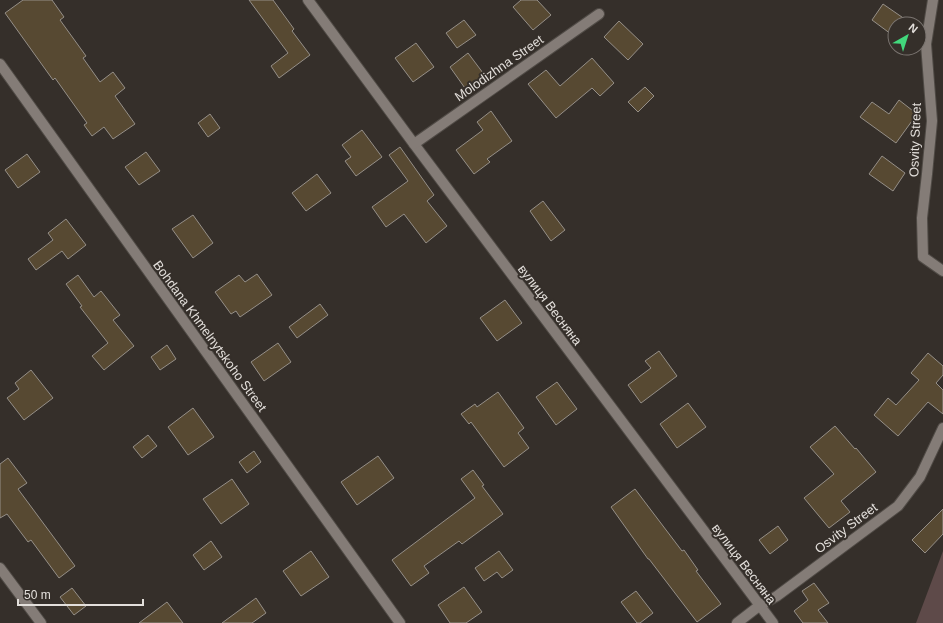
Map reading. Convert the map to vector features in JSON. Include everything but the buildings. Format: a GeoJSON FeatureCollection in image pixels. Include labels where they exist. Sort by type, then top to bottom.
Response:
{"type":"FeatureCollection","features":[{"type":"Feature","properties":{"kind":"street","name":"вулиця Весняна"},"geometry":{"type":"LineString","coordinates":[[308,0],[773,623]]}},
{"type":"Feature","properties":{"kind":"street","name":"Osvity Street"},"geometry":{"type":"LineString","coordinates":[[933,0],[926,44],[932,122],[922,226],[923,257],[943,271]]}},
{"type":"Feature","properties":{"kind":"street","name":"Molodizhna Street"},"geometry":{"type":"LineString","coordinates":[[414,144],[599,14]]}},
{"type":"Feature","properties":{"kind":"street","name":"Bohdana Khmelnytskoho Street"},"geometry":{"type":"LineString","coordinates":[[0,64],[400,623]]}},
{"type":"Feature","properties":{"kind":"street","name":"Osvity Street"},"geometry":{"type":"LineString","coordinates":[[737,623],[759,606],[777,596],[898,506],[920,477],[943,428]]}},
{"type":"Feature","properties":{"kind":"street"},"geometry":{"type":"LineString","coordinates":[[0,568],[41,623]]}},
{"type":"Feature","properties":{"kind":"shaded area"},"geometry":{"type":"Polygon","coordinates":[[[943,551],[943,623],[916,623],[943,551]]]}}]}
